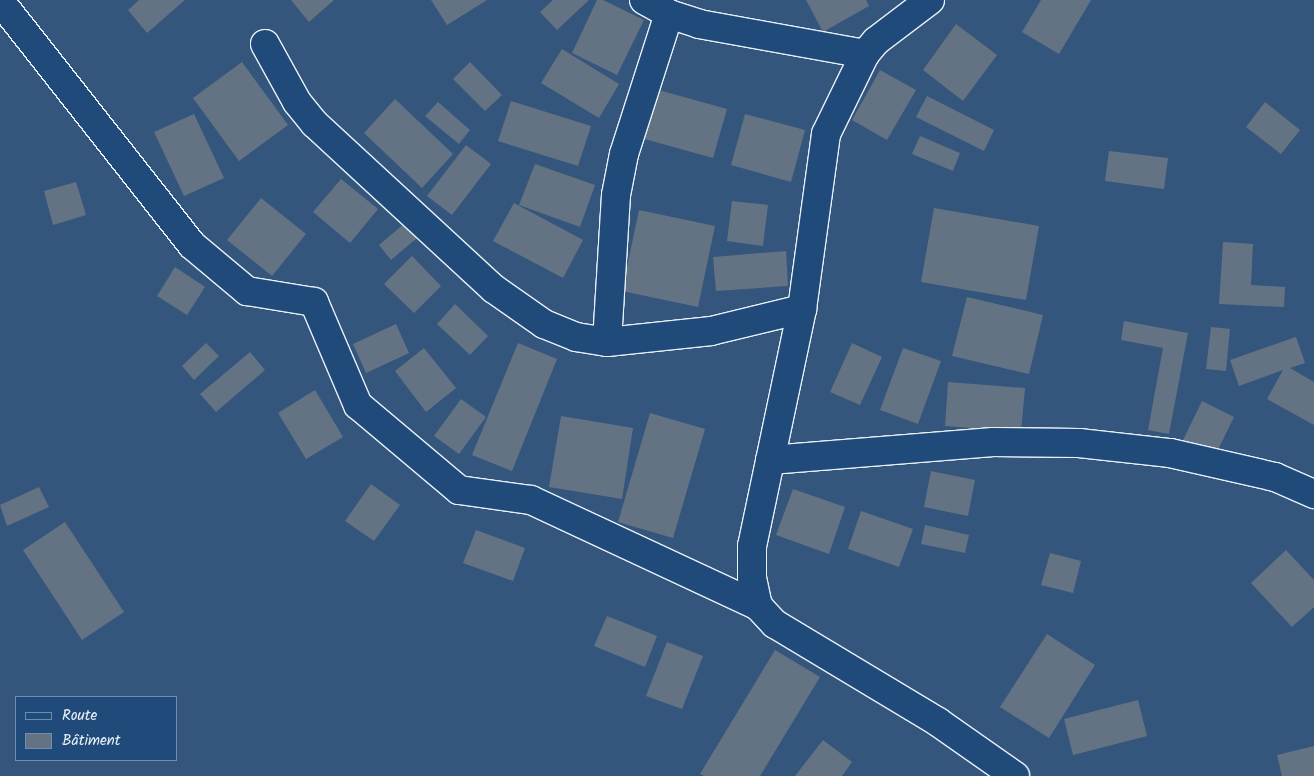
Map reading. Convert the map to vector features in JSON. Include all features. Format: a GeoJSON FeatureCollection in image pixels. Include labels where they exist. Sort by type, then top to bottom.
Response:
{"type":"FeatureCollection","features":[{"type":"Feature","properties":{"kind":"street"},"geometry":{"type":"LineString","coordinates":[[644,0],[669,14],[699,24],[865,54]]}},
{"type":"Feature","properties":{"kind":"street"},"geometry":{"type":"LineString","coordinates":[[758,606],[752,578],[752,546],[802,309],[826,134],[865,54],[876,42],[930,0]]}},
{"type":"Feature","properties":{"kind":"street"},"geometry":{"type":"LineString","coordinates":[[0,1],[192,245],[248,291],[314,302],[358,404],[459,490],[531,500],[758,606],[775,624],[938,722],[1016,776]]}},
{"type":"Feature","properties":{"kind":"street"},"geometry":{"type":"LineString","coordinates":[[606,342],[616,195],[624,154],[669,14]]}},
{"type":"Feature","properties":{"kind":"street"},"geometry":{"type":"LineString","coordinates":[[265,44],[296,102],[315,124],[494,289],[544,324],[576,336],[606,342],[711,330],[802,309]]}},
{"type":"Feature","properties":{"kind":"street"},"geometry":{"type":"LineString","coordinates":[[770,460],[992,442],[1079,443],[1170,453],[1275,477],[1314,494]]}},
{"type":"Feature","properties":{"kind":"building"},"geometry":{"type":"Polygon","coordinates":[[[139,0],[185,0],[147,33],[128,10],[139,0]]]}},
{"type":"Feature","properties":{"kind":"building"},"geometry":{"type":"Polygon","coordinates":[[[291,0],[334,0],[309,22],[291,0]]]}},
{"type":"Feature","properties":{"kind":"building"},"geometry":{"type":"Polygon","coordinates":[[[431,0],[487,0],[447,25],[431,0]]]}},
{"type":"Feature","properties":{"kind":"building"},"geometry":{"type":"Polygon","coordinates":[[[553,0],[589,0],[557,30],[540,12],[553,0]]]}},
{"type":"Feature","properties":{"kind":"building"},"geometry":{"type":"Polygon","coordinates":[[[597,0],[603,0],[644,20],[617,75],[572,53],[597,0]]]}},
{"type":"Feature","properties":{"kind":"building"},"geometry":{"type":"Polygon","coordinates":[[[806,0],[866,0],[869,6],[823,32],[806,0]]]}},
{"type":"Feature","properties":{"kind":"building"},"geometry":{"type":"Polygon","coordinates":[[[1041,0],[1091,0],[1059,54],[1022,32],[1041,0]]]}},
{"type":"Feature","properties":{"kind":"building"},"geometry":{"type":"Polygon","coordinates":[[[956,24],[997,55],[963,101],[923,70],[956,24]]]}},
{"type":"Feature","properties":{"kind":"building"},"geometry":{"type":"Polygon","coordinates":[[[562,49],[619,84],[599,118],[541,83],[562,49]]]}},
{"type":"Feature","properties":{"kind":"building"},"geometry":{"type":"Polygon","coordinates":[[[242,62],[288,125],[239,161],[193,98],[242,62]]]}},
{"type":"Feature","properties":{"kind":"building"},"geometry":{"type":"Polygon","coordinates":[[[470,62],[502,95],[485,111],[453,79],[470,62]]]}},
{"type":"Feature","properties":{"kind":"building"},"geometry":{"type":"Polygon","coordinates":[[[880,70],[916,90],[887,140],[852,120],[880,70]]]}},
{"type":"Feature","properties":{"kind":"building"},"geometry":{"type":"Polygon","coordinates":[[[655,89],[727,109],[713,158],[641,138],[655,89]]]}},
{"type":"Feature","properties":{"kind":"building"},"geometry":{"type":"Polygon","coordinates":[[[927,96],[994,130],[984,151],[916,117],[927,96]]]}},
{"type":"Feature","properties":{"kind":"building"},"geometry":{"type":"Polygon","coordinates":[[[395,99],[453,154],[422,188],[364,133],[395,99]]]}},
{"type":"Feature","properties":{"kind":"building"},"geometry":{"type":"Polygon","coordinates":[[[511,101],[591,126],[578,166],[498,141],[511,101]]]}},
{"type":"Feature","properties":{"kind":"building"},"geometry":{"type":"Polygon","coordinates":[[[438,102],[470,130],[459,144],[425,116],[438,102]]]}},
{"type":"Feature","properties":{"kind":"building"},"geometry":{"type":"Polygon","coordinates":[[[1265,102],[1300,130],[1281,154],[1246,127],[1265,102]]]}},
{"type":"Feature","properties":{"kind":"building"},"geometry":{"type":"Polygon","coordinates":[[[194,114],[224,178],[184,196],[154,132],[194,114]]]}},
{"type":"Feature","properties":{"kind":"building"},"geometry":{"type":"Polygon","coordinates":[[[745,114],[805,130],[791,182],[731,165],[745,114]]]}},
{"type":"Feature","properties":{"kind":"building"},"geometry":{"type":"Polygon","coordinates":[[[920,136],[960,153],[953,171],[912,154],[920,136]]]}},
{"type":"Feature","properties":{"kind":"building"},"geometry":{"type":"Polygon","coordinates":[[[466,145],[491,164],[452,215],[427,196],[466,145]]]}},
{"type":"Feature","properties":{"kind":"building"},"geometry":{"type":"Polygon","coordinates":[[[1109,151],[1168,158],[1164,189],[1105,181],[1109,151]]]}},
{"type":"Feature","properties":{"kind":"building"},"geometry":{"type":"Polygon","coordinates":[[[535,164],[595,185],[580,227],[519,205],[535,164]]]}},
{"type":"Feature","properties":{"kind":"building"},"geometry":{"type":"Polygon","coordinates":[[[341,179],[378,209],[350,243],[313,212],[341,179]]]}},
{"type":"Feature","properties":{"kind":"building"},"geometry":{"type":"Polygon","coordinates":[[[76,182],[86,215],[53,225],[44,191],[76,182]]]}},
{"type":"Feature","properties":{"kind":"building"},"geometry":{"type":"Polygon","coordinates":[[[261,198],[306,234],[272,276],[227,240],[261,198]]]}},
{"type":"Feature","properties":{"kind":"building"},"geometry":{"type":"Polygon","coordinates":[[[732,201],[768,205],[763,246],[727,241],[732,201]]]}},
{"type":"Feature","properties":{"kind":"building"},"geometry":{"type":"Polygon","coordinates":[[[514,203],[583,240],[563,278],[493,241],[514,203]]]}},
{"type":"Feature","properties":{"kind":"building"},"geometry":{"type":"Polygon","coordinates":[[[934,208],[1039,226],[1026,300],[921,282],[934,208]]]}},
{"type":"Feature","properties":{"kind":"building"},"geometry":{"type":"Polygon","coordinates":[[[639,210],[715,226],[698,307],[622,291],[639,210]]]}},
{"type":"Feature","properties":{"kind":"building"},"geometry":{"type":"Polygon","coordinates":[[[405,223],[417,238],[391,260],[379,245],[405,223]]]}},
{"type":"Feature","properties":{"kind":"building"},"geometry":{"type":"Polygon","coordinates":[[[1223,242],[1253,244],[1251,285],[1285,287],[1284,307],[1219,304],[1223,242]]]}},
{"type":"Feature","properties":{"kind":"building"},"geometry":{"type":"Polygon","coordinates":[[[786,251],[788,286],[716,291],[713,257],[786,251]]]}},
{"type":"Feature","properties":{"kind":"building"},"geometry":{"type":"Polygon","coordinates":[[[412,256],[441,286],[414,313],[384,284],[412,256]]]}},
{"type":"Feature","properties":{"kind":"building"},"geometry":{"type":"Polygon","coordinates":[[[175,267],[205,287],[187,315],[157,296],[175,267]]]}},
{"type":"Feature","properties":{"kind":"building"},"geometry":{"type":"Polygon","coordinates":[[[967,297],[1043,315],[1029,374],[952,356],[967,297]]]}},
{"type":"Feature","properties":{"kind":"building"},"geometry":{"type":"Polygon","coordinates":[[[455,304],[488,336],[470,355],[437,324],[455,304]]]}},
{"type":"Feature","properties":{"kind":"building"},"geometry":{"type":"Polygon","coordinates":[[[1124,321],[1188,333],[1169,434],[1148,430],[1163,348],[1121,340],[1124,321]]]}},
{"type":"Feature","properties":{"kind":"building"},"geometry":{"type":"Polygon","coordinates":[[[396,324],[409,353],[366,373],[353,344],[396,324]]]}},
{"type":"Feature","properties":{"kind":"building"},"geometry":{"type":"Polygon","coordinates":[[[1211,327],[1230,329],[1226,371],[1206,369],[1211,327]]]}},
{"type":"Feature","properties":{"kind":"building"},"geometry":{"type":"Polygon","coordinates":[[[1296,337],[1305,363],[1290,368],[1314,382],[1314,425],[1267,399],[1283,370],[1239,386],[1230,360],[1296,337]]]}},
{"type":"Feature","properties":{"kind":"building"},"geometry":{"type":"Polygon","coordinates":[[[206,343],[219,356],[194,380],[182,366],[206,343]]]}},
{"type":"Feature","properties":{"kind":"building"},"geometry":{"type":"Polygon","coordinates":[[[518,343],[557,359],[512,471],[472,455],[518,343]]]}},
{"type":"Feature","properties":{"kind":"building"},"geometry":{"type":"Polygon","coordinates":[[[852,343],[882,357],[860,405],[830,392],[852,343]]]}},
{"type":"Feature","properties":{"kind":"building"},"geometry":{"type":"Polygon","coordinates":[[[424,348],[456,388],[426,412],[395,371],[424,348]]]}},
{"type":"Feature","properties":{"kind":"building"},"geometry":{"type":"Polygon","coordinates":[[[903,348],[941,361],[918,424],[880,410],[903,348]]]}},
{"type":"Feature","properties":{"kind":"building"},"geometry":{"type":"Polygon","coordinates":[[[250,352],[265,370],[216,412],[200,394],[250,352]]]}},
{"type":"Feature","properties":{"kind":"building"},"geometry":{"type":"Polygon","coordinates":[[[948,382],[1025,388],[1021,432],[945,426],[948,382]]]}},
{"type":"Feature","properties":{"kind":"building"},"geometry":{"type":"Polygon","coordinates":[[[315,390],[343,437],[306,459],[278,413],[315,390]]]}},
{"type":"Feature","properties":{"kind":"building"},"geometry":{"type":"Polygon","coordinates":[[[461,399],[486,417],[459,454],[434,436],[461,399]]]}},
{"type":"Feature","properties":{"kind":"building"},"geometry":{"type":"Polygon","coordinates":[[[1202,401],[1234,417],[1214,458],[1182,442],[1202,401]]]}},
{"type":"Feature","properties":{"kind":"building"},"geometry":{"type":"Polygon","coordinates":[[[650,413],[705,429],[673,538],[618,522],[650,413]]]}},
{"type":"Feature","properties":{"kind":"building"},"geometry":{"type":"Polygon","coordinates":[[[561,416],[633,428],[622,499],[549,487],[561,416]]]}},
{"type":"Feature","properties":{"kind":"building"},"geometry":{"type":"Polygon","coordinates":[[[931,471],[975,480],[968,516],[924,507],[931,471]]]}},
{"type":"Feature","properties":{"kind":"building"},"geometry":{"type":"Polygon","coordinates":[[[371,484],[400,505],[374,541],[345,521],[371,484]]]}},
{"type":"Feature","properties":{"kind":"building"},"geometry":{"type":"Polygon","coordinates":[[[39,487],[49,507],[7,526],[0,505],[39,487]]]}},
{"type":"Feature","properties":{"kind":"building"},"geometry":{"type":"Polygon","coordinates":[[[793,489],[845,507],[829,554],[776,535],[793,489]]]}},
{"type":"Feature","properties":{"kind":"building"},"geometry":{"type":"Polygon","coordinates":[[[861,511],[913,529],[899,567],[848,549],[861,511]]]}},
{"type":"Feature","properties":{"kind":"building"},"geometry":{"type":"Polygon","coordinates":[[[65,522],[124,612],[82,640],[23,550],[65,522]]]}},
{"type":"Feature","properties":{"kind":"building"},"geometry":{"type":"Polygon","coordinates":[[[925,525],[969,535],[965,553],[921,544],[925,525]]]}},
{"type":"Feature","properties":{"kind":"building"},"geometry":{"type":"Polygon","coordinates":[[[476,530],[525,548],[513,581],[463,563],[476,530]]]}},
{"type":"Feature","properties":{"kind":"building"},"geometry":{"type":"Polygon","coordinates":[[[1286,550],[1314,580],[1314,607],[1292,627],[1251,583],[1286,550]]]}},
{"type":"Feature","properties":{"kind":"building"},"geometry":{"type":"Polygon","coordinates":[[[1050,553],[1081,561],[1073,593],[1041,585],[1050,553]]]}},
{"type":"Feature","properties":{"kind":"building"},"geometry":{"type":"Polygon","coordinates":[[[607,616],[657,636],[645,667],[594,646],[607,616]]]}},
{"type":"Feature","properties":{"kind":"building"},"geometry":{"type":"Polygon","coordinates":[[[1047,634],[1095,665],[1049,738],[1000,707],[1047,634]]]}},
{"type":"Feature","properties":{"kind":"building"},"geometry":{"type":"Polygon","coordinates":[[[667,642],[703,656],[682,709],[646,696],[667,642]]]}},
{"type":"Feature","properties":{"kind":"building"},"geometry":{"type":"Polygon","coordinates":[[[775,650],[820,677],[760,776],[704,776],[700,774],[775,650]]]}},
{"type":"Feature","properties":{"kind":"building"},"geometry":{"type":"Polygon","coordinates":[[[1138,700],[1147,736],[1073,755],[1064,719],[1138,700]]]}},
{"type":"Feature","properties":{"kind":"building"},"geometry":{"type":"Polygon","coordinates":[[[823,740],[852,762],[842,776],[795,776],[823,740]]]}},
{"type":"Feature","properties":{"kind":"building"},"geometry":{"type":"Polygon","coordinates":[[[1314,746],[1314,776],[1282,776],[1277,755],[1314,746]]]}}]}
